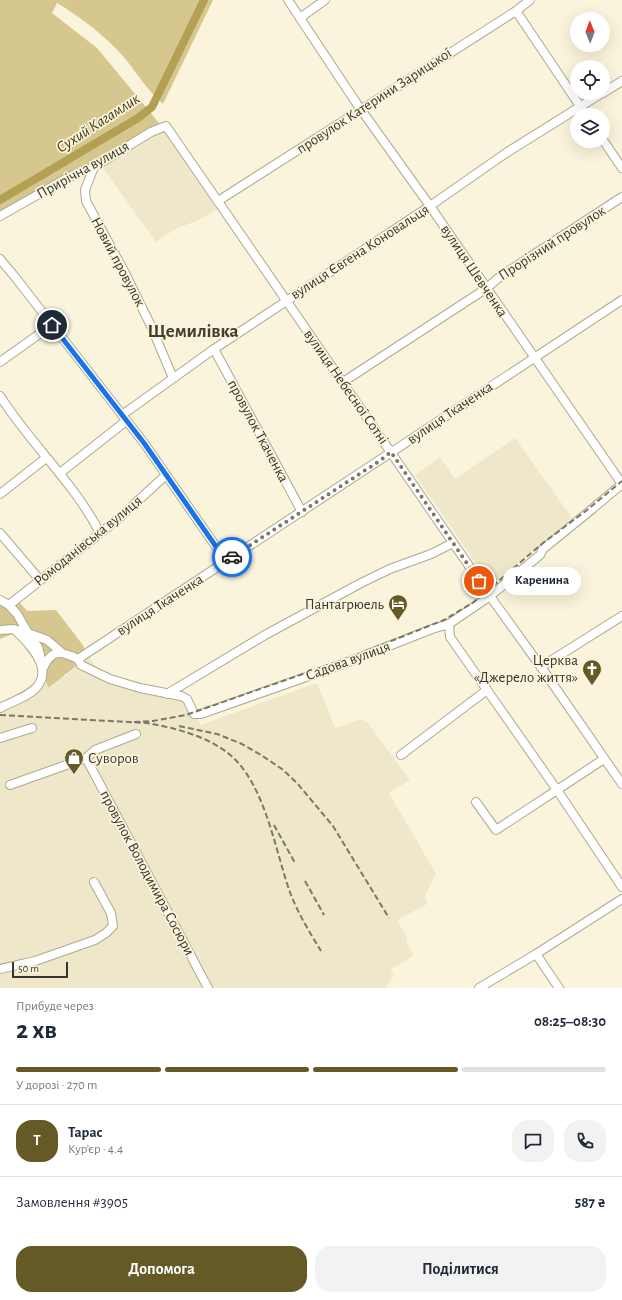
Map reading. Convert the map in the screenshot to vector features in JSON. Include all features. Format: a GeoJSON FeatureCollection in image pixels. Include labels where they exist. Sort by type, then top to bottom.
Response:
{"type":"FeatureCollection","features":[{"type":"Feature","properties":{"kind":"street","name":"вулиця Шевченка"},"geometry":{"type":"LineString","coordinates":[[288,0],[361,110],[430,206],[533,358],[622,484]]}},
{"type":"Feature","properties":{"kind":"street"},"geometry":{"type":"LineString","coordinates":[[300,18],[324,0]]}},
{"type":"Feature","properties":{"kind":"street","name":"провулок Катерини Зарицької"},"geometry":{"type":"LineString","coordinates":[[218,201],[516,11],[530,0]]}},
{"type":"Feature","properties":{"kind":"street"},"geometry":{"type":"LineString","coordinates":[[516,11],[580,106]]}},
{"type":"Feature","properties":{"kind":"street","name":"вулиця Євгена Коновальця"},"geometry":{"type":"LineString","coordinates":[[610,89],[622,81]]}},
{"type":"Feature","properties":{"kind":"street","name":"вулиця Євгена Коновальця"},"geometry":{"type":"LineString","coordinates":[[60,473],[173,378],[214,349],[430,206],[506,153],[591,100]]}},
{"type":"Feature","properties":{"kind":"street","name":"вулиця Небесної Сотні"},"geometry":{"type":"LineString","coordinates":[[166,126],[453,543],[622,784]]}},
{"type":"Feature","properties":{"kind":"street","name":"Прирічна вулиця"},"geometry":{"type":"LineString","coordinates":[[0,216],[69,178],[94,167],[151,132],[166,126]]}},
{"type":"Feature","properties":{"kind":"street"},"geometry":{"type":"LineString","coordinates":[[608,148],[622,168]]}},
{"type":"Feature","properties":{"kind":"street","name":"Новий провулок"},"geometry":{"type":"LineString","coordinates":[[94,167],[85,190],[86,201],[145,312],[173,378]]}},
{"type":"Feature","properties":{"kind":"street","name":"Прорізний провулок"},"geometry":{"type":"LineString","coordinates":[[342,382],[487,288],[497,279],[530,256],[622,197]]}},
{"type":"Feature","properties":{"kind":"street"},"geometry":{"type":"LineString","coordinates":[[0,259],[124,418],[226,561]]}},
{"type":"Feature","properties":{"kind":"street","name":"вулиця Ткаченка"},"geometry":{"type":"LineString","coordinates":[[78,659],[622,300]]}},
{"type":"Feature","properties":{"kind":"street"},"geometry":{"type":"LineString","coordinates":[[0,362],[52,325]]}},
{"type":"Feature","properties":{"kind":"street","name":"провулок Ткаченка"},"geometry":{"type":"LineString","coordinates":[[214,349],[265,446],[302,512]]}},
{"type":"Feature","properties":{"kind":"street"},"geometry":{"type":"LineString","coordinates":[[0,396],[12,416],[60,473],[89,513],[100,533]]}},
{"type":"Feature","properties":{"kind":"street"},"geometry":{"type":"LineString","coordinates":[[0,494],[46,458]]}},
{"type":"Feature","properties":{"kind":"street","name":"Ромоданівська вулиця"},"geometry":{"type":"LineString","coordinates":[[9,605],[118,519],[166,475]]}},
{"type":"Feature","properties":{"kind":"street","name":"Садова вулиця"},"geometry":{"type":"LineString","coordinates":[[167,694],[181,696],[187,699],[194,714],[201,714],[343,664],[449,624],[490,596],[540,555],[543,549],[622,484]]}},
{"type":"Feature","properties":{"kind":"street"},"geometry":{"type":"LineString","coordinates":[[0,533],[40,580]]}},
{"type":"Feature","properties":{"kind":"street"},"geometry":{"type":"LineString","coordinates":[[0,630],[14,629],[47,640],[61,652],[78,659],[81,665],[110,679],[167,694],[264,635],[360,583],[390,569],[431,554],[453,543]]}},
{"type":"Feature","properties":{"kind":"street"},"geometry":{"type":"LineString","coordinates":[[0,600],[9,605],[21,620],[38,647],[43,668]]}},
{"type":"Feature","properties":{"kind":"street"},"geometry":{"type":"LineString","coordinates":[[541,667],[622,616]]}},
{"type":"Feature","properties":{"kind":"street"},"geometry":{"type":"LineString","coordinates":[[449,624],[450,637],[557,790],[622,887]]}},
{"type":"Feature","properties":{"kind":"street"},"geometry":{"type":"LineString","coordinates":[[14,629],[30,646],[43,668]]}},
{"type":"Feature","properties":{"kind":"street"},"geometry":{"type":"LineString","coordinates":[[0,708],[28,694],[39,685],[46,661],[55,653],[61,652]]}},
{"type":"Feature","properties":{"kind":"street"},"geometry":{"type":"LineString","coordinates":[[401,755],[488,690]]}},
{"type":"Feature","properties":{"kind":"street"},"geometry":{"type":"LineString","coordinates":[[0,738],[32,728]]}},
{"type":"Feature","properties":{"kind":"street"},"geometry":{"type":"LineString","coordinates":[[10,785],[86,758],[95,750],[136,734]]}},
{"type":"Feature","properties":{"kind":"street","name":"провулок Володимира Сосюри"},"geometry":{"type":"LineString","coordinates":[[86,758],[208,988]]}},
{"type":"Feature","properties":{"kind":"street"},"geometry":{"type":"LineString","coordinates":[[476,802],[496,830],[604,759]]}},
{"type":"Feature","properties":{"kind":"street"},"geometry":{"type":"LineString","coordinates":[[0,969],[35,961],[94,940],[106,933],[113,926],[111,913],[94,882]]}},
{"type":"Feature","properties":{"kind":"street"},"geometry":{"type":"LineString","coordinates":[[479,988],[536,954],[622,899]]}},
{"type":"Feature","properties":{"kind":"street"},"geometry":{"type":"LineString","coordinates":[[536,954],[559,988]]}},
{"type":"Feature","properties":{"kind":"shaded area"},"geometry":{"type":"Polygon","coordinates":[[[0,0],[213,0],[163,104],[147,87],[123,56],[101,34],[57,3],[52,13],[97,48],[159,123],[98,161],[75,169],[0,212],[0,0]]]}},
{"type":"Feature","properties":{"kind":"shaded area"},"geometry":{"type":"Polygon","coordinates":[[[159,123],[217,209],[199,220],[175,229],[156,242],[98,161],[159,123]]]}},
{"type":"Feature","properties":{"kind":"shaded area"},"geometry":{"type":"Polygon","coordinates":[[[515,438],[572,518],[491,585],[415,475],[440,457],[455,479],[515,438]]]}},
{"type":"Feature","properties":{"kind":"shaded area"},"geometry":{"type":"Polygon","coordinates":[[[15,597],[27,611],[56,610],[82,644],[89,656],[48,688],[45,676],[15,633],[0,639],[0,605],[15,597]]]}},
{"type":"Feature","properties":{"kind":"shaded area"},"geometry":{"type":"Polygon","coordinates":[[[89,656],[94,665],[105,674],[167,692],[186,693],[190,698],[201,725],[317,683],[335,728],[361,719],[367,722],[410,780],[389,793],[436,874],[425,896],[427,904],[397,920],[414,955],[390,970],[394,974],[386,987],[387,988],[0,988],[0,705],[24,692],[38,680],[65,676],[89,656]]]}},
{"type":"Feature","properties":{"kind":"waterway","name":"Сухий Кагамлик"},"geometry":{"type":"LineString","coordinates":[[0,200],[138,118],[152,107],[204,0]]}},
{"type":"Feature","properties":{"kind":"railway"},"geometry":{"type":"LineString","coordinates":[[134,722],[153,721],[186,715],[351,657],[444,620],[474,602],[543,543],[587,510],[622,481]]}},
{"type":"Feature","properties":{"kind":"railway"},"geometry":{"type":"LineString","coordinates":[[0,715],[147,723],[169,727],[201,738],[211,742],[229,754],[242,767],[261,800],[291,895],[301,917],[321,951]]}},
{"type":"Feature","properties":{"kind":"railway"},"geometry":{"type":"LineString","coordinates":[[179,726],[217,734],[242,744],[282,769],[297,783],[333,826],[389,918]]}},
{"type":"Feature","properties":{"kind":"railway"},"geometry":{"type":"LineString","coordinates":[[274,825],[295,863]]}},
{"type":"Feature","properties":{"kind":"railway"},"geometry":{"type":"LineString","coordinates":[[305,881],[324,915]]}},
{"type":"Feature","properties":{"kind":"way so far"},"geometry":{"type":"LineString","coordinates":[[232,557],[391,452],[479,581]]}},
{"type":"Feature","properties":{"kind":"place","name":"Каренина"},"geometry":{"type":"Point","coordinates":[479,581]}},
{"type":"Feature","properties":{"kind":"place","name":"Пантагрюель"},"geometry":{"type":"Point","coordinates":[398,621]}},
{"type":"Feature","properties":{"kind":"place","name":"Церква «Джерело життя»"},"geometry":{"type":"Point","coordinates":[592,686]}},
{"type":"Feature","properties":{"kind":"place","name":"Суворов"},"geometry":{"type":"Point","coordinates":[74,775]}},
{"type":"Feature","properties":{"kind":"district","name":"Щемилівка"},"geometry":{"type":"Point","coordinates":[193,331]}},
{"type":"Feature","properties":{"kind":"route"},"geometry":{"type":"LineString","coordinates":[[52,325],[144,443],[226,561],[232,557]]}}]}
